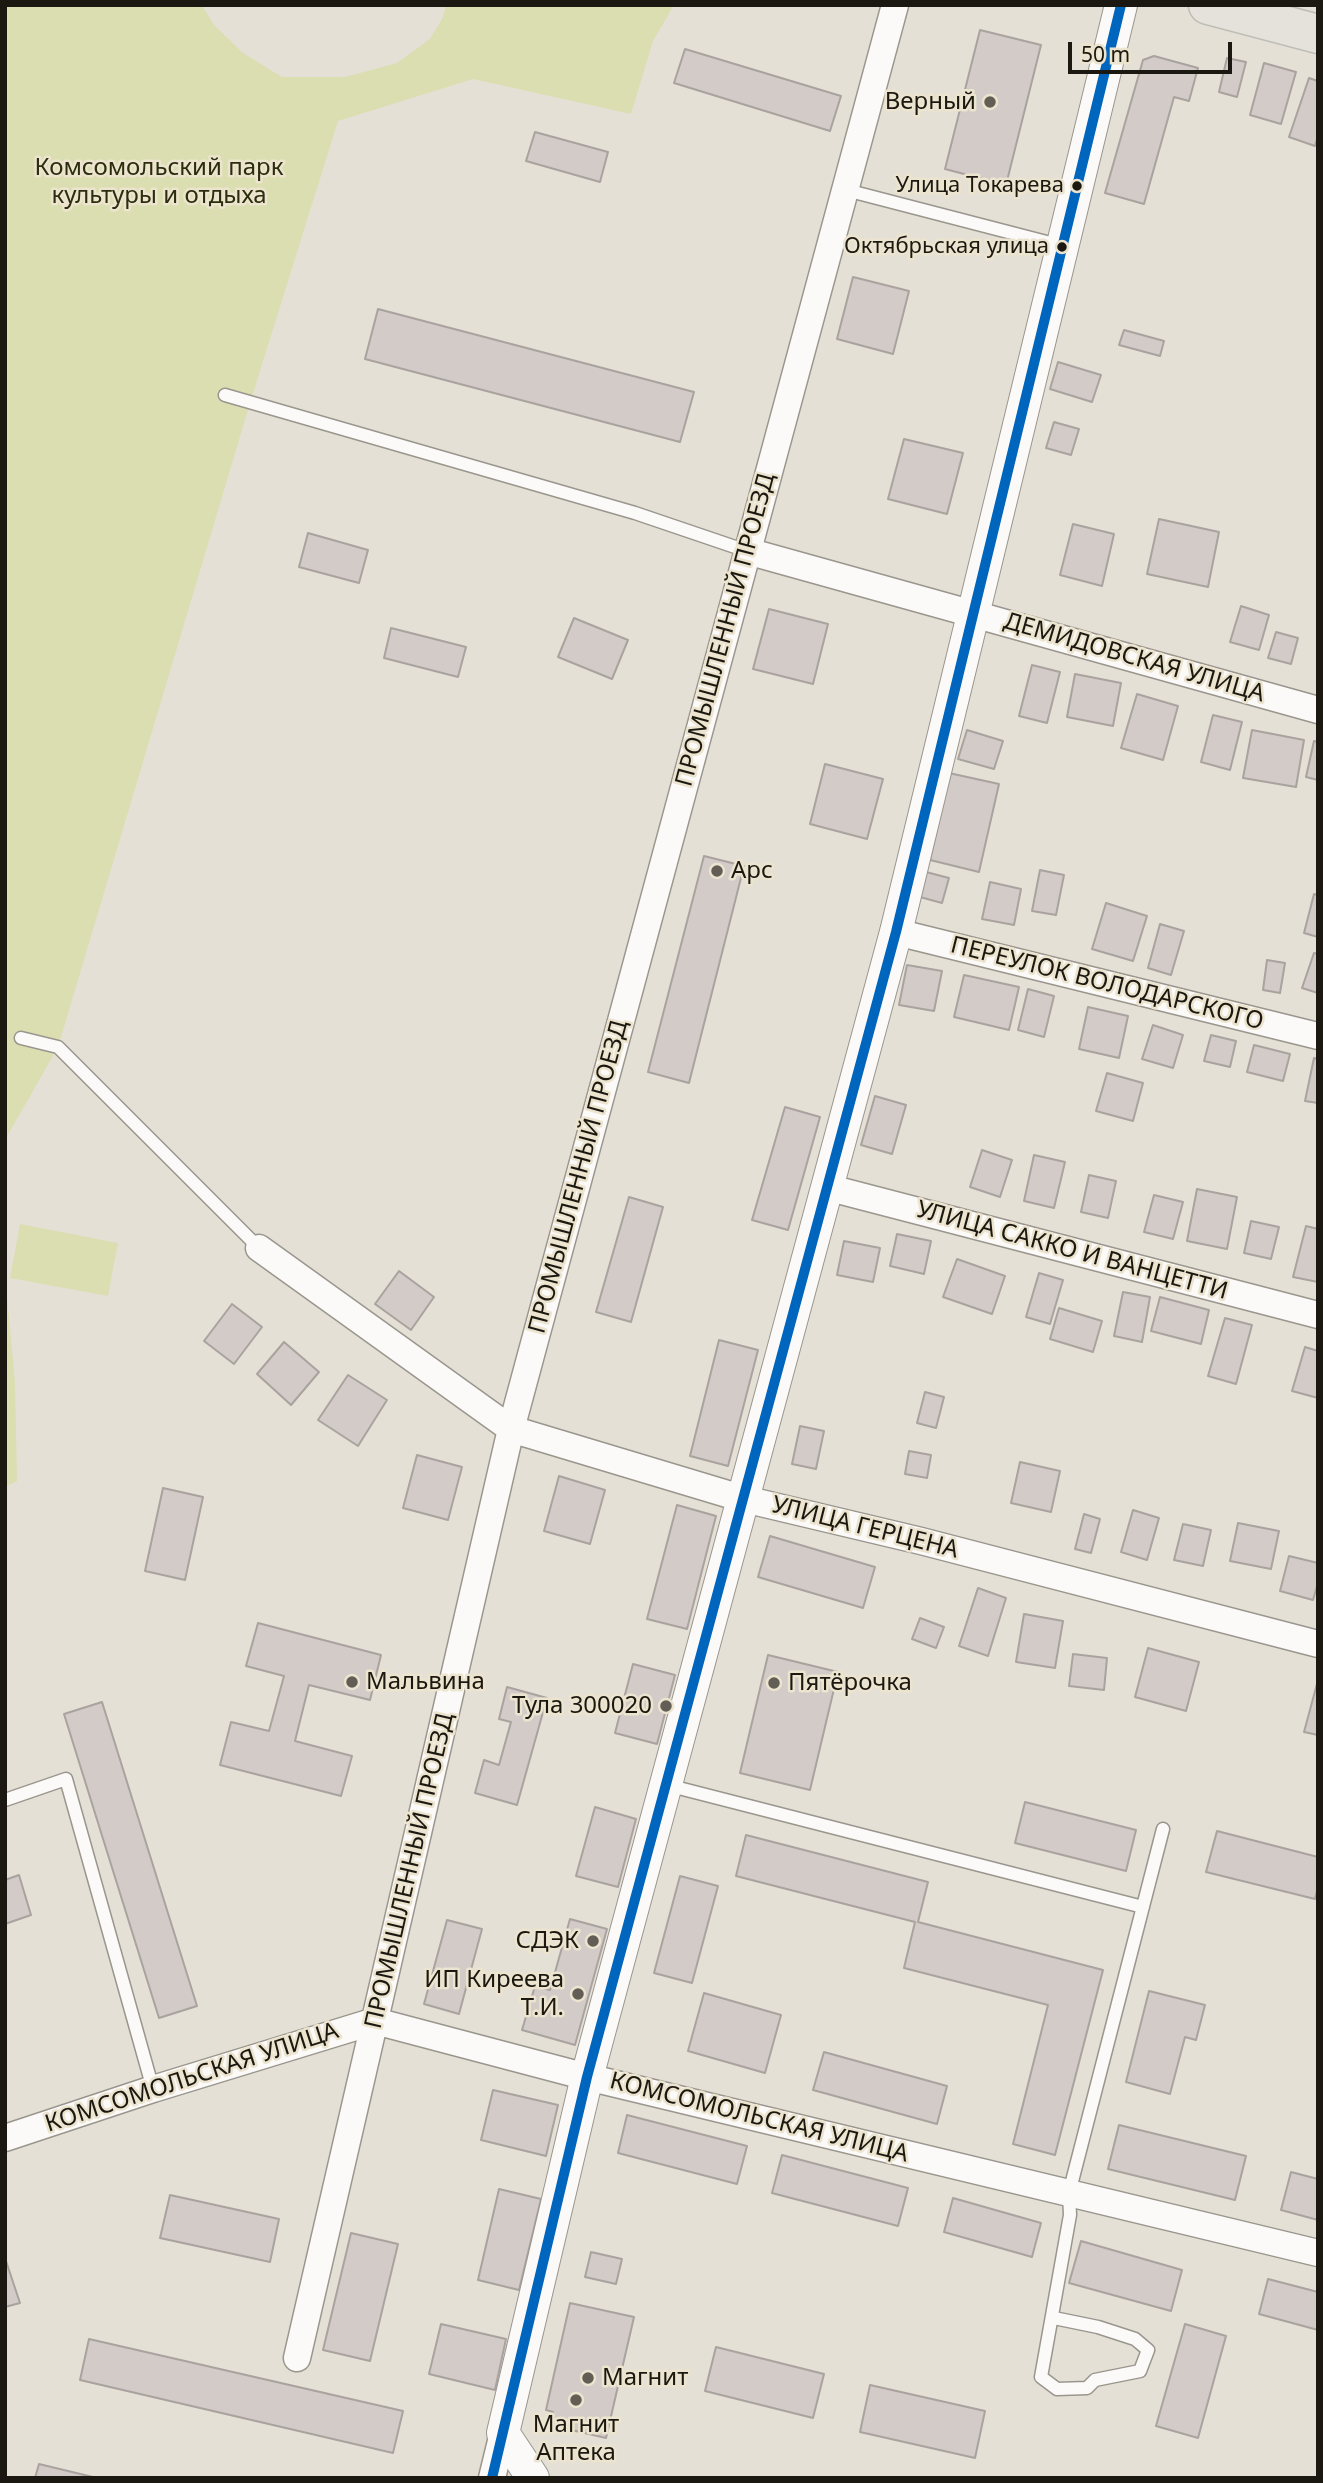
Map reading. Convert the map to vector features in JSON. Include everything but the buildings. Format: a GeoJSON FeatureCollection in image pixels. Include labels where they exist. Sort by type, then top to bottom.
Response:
{"type":"FeatureCollection","features":[{"type":"Feature","properties":{"kind":"main road"},"geometry":{"type":"LineString","coordinates":[[1208,5],[1318,34]]}},
{"type":"Feature","properties":{"kind":"street","name":"ПРОМЫШЛЕННЫЙ ПРОЕЗД"},"geometry":{"type":"LineString","coordinates":[[297,2358],[511,1429],[895,5]]}},
{"type":"Feature","properties":{"kind":"street"},"geometry":{"type":"LineString","coordinates":[[492,2478],[587,2077],[895,932],[1121,5]]}},
{"type":"Feature","properties":{"kind":"street","name":"ДЕМИДОВСКАЯ УЛИЦА"},"geometry":{"type":"LineString","coordinates":[[747,551],[1318,710]]}},
{"type":"Feature","properties":{"kind":"street","name":"ПЕРЕУЛОК ВОЛОДАРСКОГО"},"geometry":{"type":"LineString","coordinates":[[895,932],[1318,1036]]}},
{"type":"Feature","properties":{"kind":"street","name":"УЛИЦА САККО И ВАНЦЕТТИ"},"geometry":{"type":"LineString","coordinates":[[826,1187],[1318,1315]]}},
{"type":"Feature","properties":{"kind":"street","name":"УЛИЦА ГЕРЦЕНА"},"geometry":{"type":"LineString","coordinates":[[259,1248],[511,1429],[744,1499],[920,1541],[1318,1644]]}},
{"type":"Feature","properties":{"kind":"street","name":"КОМСОМОЛЬСКАЯ УЛИЦА"},"geometry":{"type":"LineString","coordinates":[[5,2138],[375,2021],[587,2077],[1318,2253]]}},
{"type":"Feature","properties":{"kind":"street"},"geometry":{"type":"LineString","coordinates":[[503,2433],[533,2478]]}},
{"type":"Feature","properties":{"kind":"lane"},"geometry":{"type":"LineString","coordinates":[[846,190],[1062,246]]}},
{"type":"Feature","properties":{"kind":"lane"},"geometry":{"type":"LineString","coordinates":[[225,395],[635,513],[747,551]]}},
{"type":"Feature","properties":{"kind":"lane"},"geometry":{"type":"LineString","coordinates":[[21,1038],[58,1047],[259,1248]]}},
{"type":"Feature","properties":{"kind":"lane"},"geometry":{"type":"LineString","coordinates":[[5,1800],[66,1779],[153,2089]]}},
{"type":"Feature","properties":{"kind":"lane"},"geometry":{"type":"LineString","coordinates":[[667,1785],[1143,1907]]}},
{"type":"Feature","properties":{"kind":"lane"},"geometry":{"type":"LineString","coordinates":[[1054,2318],[1135,2339],[1148,2350],[1140,2371],[1095,2380],[1087,2388],[1057,2389],[1041,2377],[1054,2318],[1070,2215],[1069,2193],[1163,1829]]}},
{"type":"Feature","properties":{"kind":"green space","name":"Комсомольский парк культуры и отдыха"},"geometry":{"type":"Polygon","coordinates":[[[5,5],[202,5],[214,25],[243,53],[282,77],[345,77],[397,63],[430,39],[443,17],[446,5],[674,5],[653,41],[631,114],[473,79],[338,121],[250,403],[58,1047],[5,1140],[5,5]]]}},
{"type":"Feature","properties":{"kind":"green space"},"geometry":{"type":"Polygon","coordinates":[[[20,1224],[118,1243],[108,1296],[10,1278],[20,1224]]]}},
{"type":"Feature","properties":{"kind":"green space"},"geometry":{"type":"Polygon","coordinates":[[[5,1275],[15,1382],[17,1481],[5,1487],[5,1275]]]}},
{"type":"Feature","properties":{"kind":"transit line"},"geometry":{"type":"LineString","coordinates":[[492,2478],[587,2077],[896,932],[1121,5]]}},
{"type":"Feature","properties":{"kind":"place","name":"Верный"},"geometry":{"type":"Point","coordinates":[990,102]}},
{"type":"Feature","properties":{"kind":"place","name":"Улица Токарева"},"geometry":{"type":"Point","coordinates":[1077,186]}},
{"type":"Feature","properties":{"kind":"place","name":"Октябрьская улица"},"geometry":{"type":"Point","coordinates":[1062,247]}},
{"type":"Feature","properties":{"kind":"place","name":"Арс"},"geometry":{"type":"Point","coordinates":[717,871]}},
{"type":"Feature","properties":{"kind":"place","name":"Мальвина"},"geometry":{"type":"Point","coordinates":[352,1682]}},
{"type":"Feature","properties":{"kind":"place","name":"Пятёрочка"},"geometry":{"type":"Point","coordinates":[774,1683]}},
{"type":"Feature","properties":{"kind":"place","name":"Тула 300020"},"geometry":{"type":"Point","coordinates":[666,1706]}},
{"type":"Feature","properties":{"kind":"place","name":"СДЭК"},"geometry":{"type":"Point","coordinates":[593,1941]}},
{"type":"Feature","properties":{"kind":"place","name":"ИП Киреева Т.И."},"geometry":{"type":"Point","coordinates":[578,1994]}},
{"type":"Feature","properties":{"kind":"place","name":"Магнит"},"geometry":{"type":"Point","coordinates":[588,2378]}},
{"type":"Feature","properties":{"kind":"place","name":"Магнит Аптека"},"geometry":{"type":"Point","coordinates":[576,2400]}}]}
